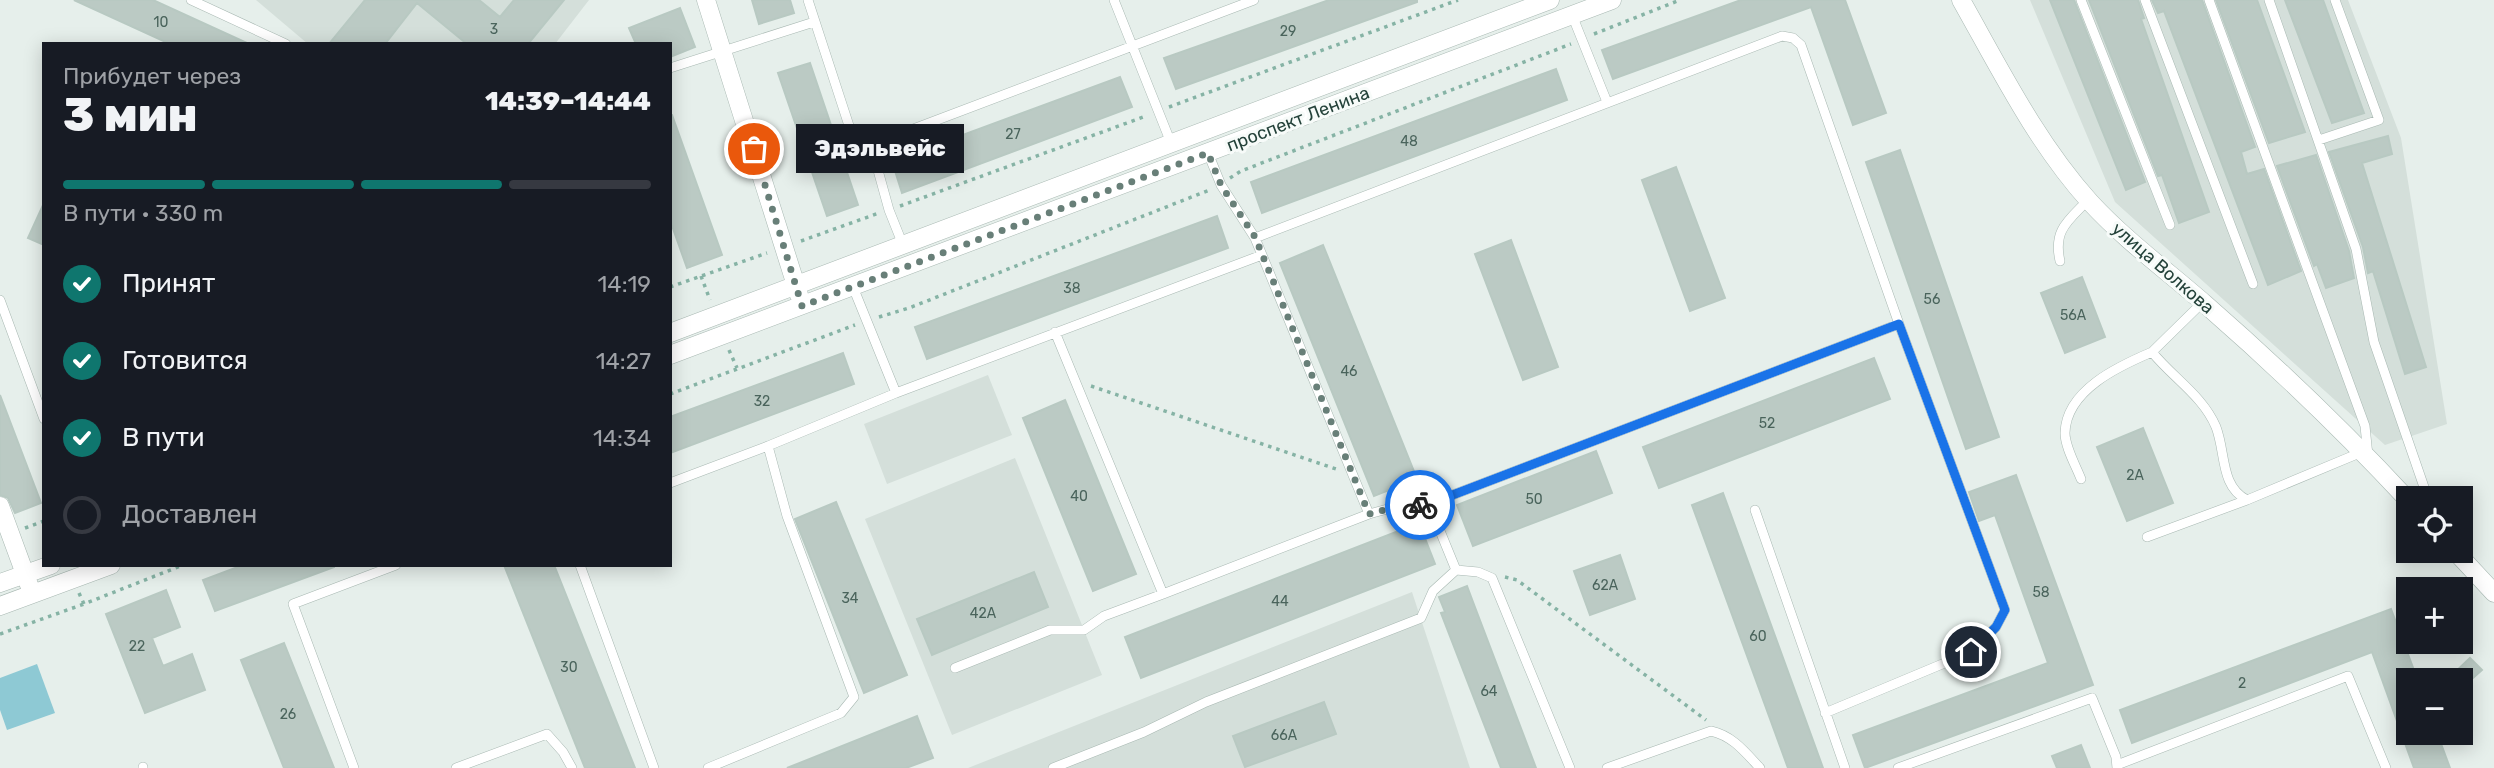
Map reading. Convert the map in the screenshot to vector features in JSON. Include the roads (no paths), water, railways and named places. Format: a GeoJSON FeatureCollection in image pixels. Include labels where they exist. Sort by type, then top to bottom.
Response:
{"type":"FeatureCollection","features":[{"type":"Feature","properties":{"kind":"street"},"geometry":{"type":"LineString","coordinates":[[706,0],[802,306]]}},
{"type":"Feature","properties":{"kind":"street","name":"проспект Ленина"},"geometry":{"type":"LineString","coordinates":[[672,330],[1171,143],[1514,6],[1550,0]]}},
{"type":"Feature","properties":{"kind":"street","name":"проспект Ленина"},"geometry":{"type":"LineString","coordinates":[[672,354],[1612,0]]}},
{"type":"Feature","properties":{"kind":"street","name":"улица Волкова"},"geometry":{"type":"LineString","coordinates":[[1961,0],[2036,132],[2088,200],[2126,239],[2290,379],[2396,487]]}},
{"type":"Feature","properties":{"kind":"street"},"geometry":{"type":"LineString","coordinates":[[0,506],[32,593]]}},
{"type":"Feature","properties":{"kind":"street"},"geometry":{"type":"LineString","coordinates":[[2468,563],[2491,584]]}},
{"type":"Feature","properties":{"kind":"street"},"geometry":{"type":"LineString","coordinates":[[0,583],[44,567]]}},
{"type":"Feature","properties":{"kind":"street"},"geometry":{"type":"LineString","coordinates":[[0,606],[106,567]]}},
{"type":"Feature","properties":{"kind":"lane"},"geometry":{"type":"LineString","coordinates":[[191,0],[282,42]]}},
{"type":"Feature","properties":{"kind":"lane"},"geometry":{"type":"LineString","coordinates":[[808,0],[854,141],[871,145],[1254,0]]}},
{"type":"Feature","properties":{"kind":"lane"},"geometry":{"type":"LineString","coordinates":[[1114,0],[1171,143]]}},
{"type":"Feature","properties":{"kind":"lane"},"geometry":{"type":"LineString","coordinates":[[2081,0],[2170,225]]}},
{"type":"Feature","properties":{"kind":"lane"},"geometry":{"type":"LineString","coordinates":[[2145,0],[2253,284]]}},
{"type":"Feature","properties":{"kind":"lane"},"geometry":{"type":"LineString","coordinates":[[2147,537],[2365,455],[2365,426],[2209,0]]}},
{"type":"Feature","properties":{"kind":"lane"},"geometry":{"type":"LineString","coordinates":[[2269,0],[2356,250],[2374,342],[2424,486]]}},
{"type":"Feature","properties":{"kind":"lane"},"geometry":{"type":"LineString","coordinates":[[2319,140],[2379,120],[2335,0]]}},
{"type":"Feature","properties":{"kind":"lane"},"geometry":{"type":"LineString","coordinates":[[1572,15],[1607,102]]}},
{"type":"Feature","properties":{"kind":"lane"},"geometry":{"type":"LineString","coordinates":[[672,67],[814,22]]}},
{"type":"Feature","properties":{"kind":"lane"},"geometry":{"type":"LineString","coordinates":[[1255,237],[1782,36],[1793,38],[1801,45],[1899,324],[2005,610],[1996,627],[1971,652],[1825,713]]}},
{"type":"Feature","properties":{"kind":"lane"},"geometry":{"type":"LineString","coordinates":[[871,145],[889,210],[903,245]]}},
{"type":"Feature","properties":{"kind":"lane"},"geometry":{"type":"LineString","coordinates":[[1208,153],[1221,185],[1255,237],[1369,514]]}},
{"type":"Feature","properties":{"kind":"lane"},"geometry":{"type":"LineString","coordinates":[[2060,261],[2057,245],[2060,233],[2088,200]]}},
{"type":"Feature","properties":{"kind":"lane"},"geometry":{"type":"LineString","coordinates":[[672,482],[895,393],[1262,255]]}},
{"type":"Feature","properties":{"kind":"lane"},"geometry":{"type":"LineString","coordinates":[[853,287],[895,393]]}},
{"type":"Feature","properties":{"kind":"lane"},"geometry":{"type":"LineString","coordinates":[[0,300],[42,414]]}},
{"type":"Feature","properties":{"kind":"lane"},"geometry":{"type":"LineString","coordinates":[[2081,479],[2065,435],[2069,416],[2095,381],[2152,352],[2203,302]]}},
{"type":"Feature","properties":{"kind":"lane"},"geometry":{"type":"LineString","coordinates":[[955,668],[1050,629],[1084,630],[1104,616],[1369,514],[1391,508],[1429,504],[1899,324]]}},
{"type":"Feature","properties":{"kind":"lane"},"geometry":{"type":"LineString","coordinates":[[1055,332],[1163,594]]}},
{"type":"Feature","properties":{"kind":"lane"},"geometry":{"type":"LineString","coordinates":[[2152,352],[2164,367],[2194,393],[2215,426],[2229,483],[2237,495],[2247,500]]}},
{"type":"Feature","properties":{"kind":"lane"},"geometry":{"type":"LineString","coordinates":[[708,768],[841,713],[854,697],[787,516],[768,446]]}},
{"type":"Feature","properties":{"kind":"lane"},"geometry":{"type":"LineString","coordinates":[[1429,504],[1456,570]]}},
{"type":"Feature","properties":{"kind":"lane"},"geometry":{"type":"LineString","coordinates":[[1755,509],[1845,768]]}},
{"type":"Feature","properties":{"kind":"lane"},"geometry":{"type":"LineString","coordinates":[[354,768],[293,604],[391,567]]}},
{"type":"Feature","properties":{"kind":"lane"},"geometry":{"type":"LineString","coordinates":[[581,567],[654,768]]}},
{"type":"Feature","properties":{"kind":"lane"},"geometry":{"type":"LineString","coordinates":[[1054,768],[1144,732],[1206,702],[1421,618],[1433,592],[1456,570],[1478,572],[1492,579],[1570,768]]}},
{"type":"Feature","properties":{"kind":"lane"},"geometry":{"type":"LineString","coordinates":[[1898,768],[2092,698],[2116,757],[2117,767],[2348,676],[2386,768]]}},
{"type":"Feature","properties":{"kind":"lane"},"geometry":{"type":"LineString","coordinates":[[1607,768],[1711,731],[1723,733],[1734,740],[1760,768]]}},
{"type":"Feature","properties":{"kind":"lane"},"geometry":{"type":"LineString","coordinates":[[456,768],[547,734],[563,752],[572,768]]}},
{"type":"Feature","properties":{"kind":"water"},"geometry":{"type":"Polygon","coordinates":[[[37,664],[55,713],[7,730],[0,710],[0,678],[37,664]]]}},
{"type":"Feature","properties":{"kind":"place","name":"Эдэльвейс"},"geometry":{"type":"Point","coordinates":[754,149]}}]}
